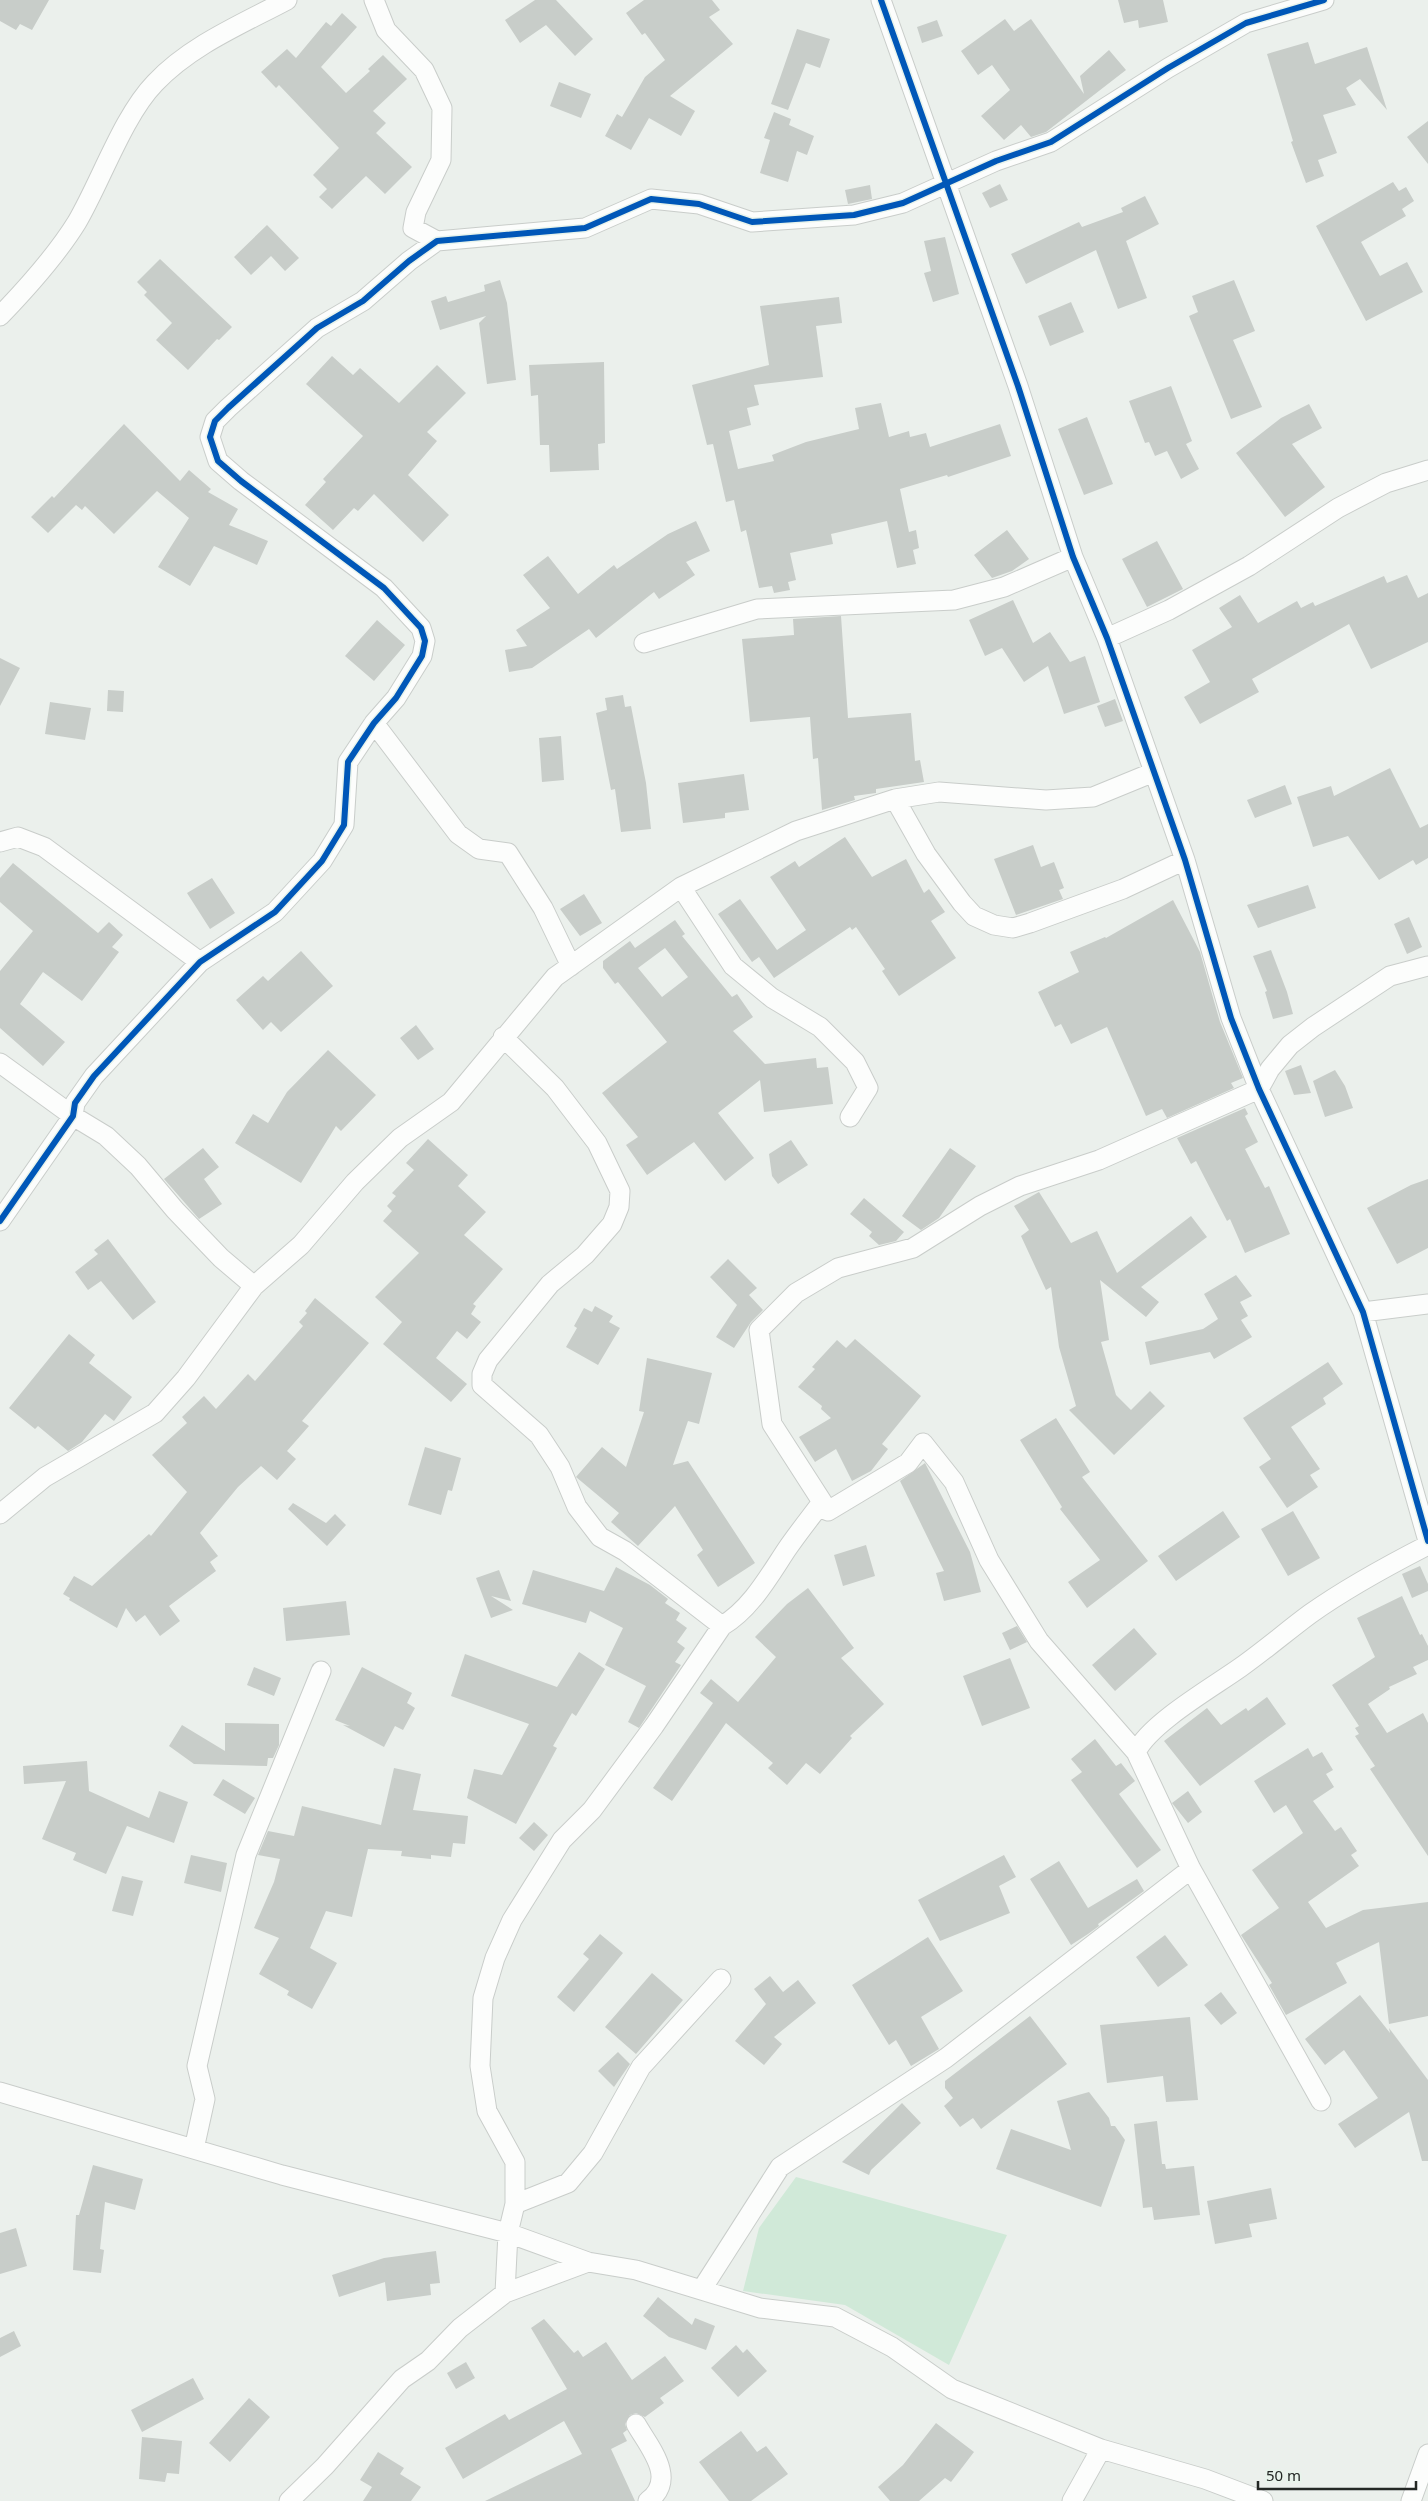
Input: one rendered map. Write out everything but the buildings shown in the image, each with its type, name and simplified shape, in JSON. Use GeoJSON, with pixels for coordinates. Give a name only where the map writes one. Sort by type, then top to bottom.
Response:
{"type":"FeatureCollection","features":[{"type":"Feature","properties":{"kind":"street"},"geometry":{"type":"LineString","coordinates":[[0,316],[28,287],[76,223],[133,114],[155,83],[202,44],[287,0]]}},
{"type":"Feature","properties":{"kind":"street"},"geometry":{"type":"LineString","coordinates":[[374,0],[386,30],[424,70],[442,108],[441,160],[416,212],[413,228],[437,241]]}},
{"type":"Feature","properties":{"kind":"street"},"geometry":{"type":"LineString","coordinates":[[881,0],[1018,386],[1073,557],[1107,638],[1185,860],[1231,1018],[1259,1089],[1363,1312],[1428,1541]]}},
{"type":"Feature","properties":{"kind":"street"},"geometry":{"type":"LineString","coordinates":[[0,1221],[73,1116],[75,1103],[94,1076],[200,962],[274,912],[322,861],[344,825],[348,762],[374,723],[396,698],[422,656],[425,641],[421,628],[384,588],[241,481],[218,461],[210,437],[215,422],[228,408],[317,328],[364,301],[409,261],[437,241],[585,228],[651,199],[700,204],[752,222],[854,215],[903,203],[947,182],[1051,142],[1168,68],[1246,23],[1324,0]]}},
{"type":"Feature","properties":{"kind":"street"},"geometry":{"type":"LineString","coordinates":[[1107,638],[1169,610],[1249,566],[1338,508],[1386,484],[1428,470]]}},
{"type":"Feature","properties":{"kind":"street"},"geometry":{"type":"LineString","coordinates":[[644,643],[757,609],[954,600],[1004,587],[1073,557]]}},
{"type":"Feature","properties":{"kind":"street"},"geometry":{"type":"LineString","coordinates":[[374,723],[458,834],[479,849],[508,853],[543,908],[571,966]]}},
{"type":"Feature","properties":{"kind":"street"},"geometry":{"type":"LineString","coordinates":[[0,1514],[44,1477],[155,1412],[186,1378],[254,1286],[301,1245],[355,1182],[400,1138],[451,1102],[503,1037],[555,977],[681,887],[796,831],[895,799],[938,792],[1046,800],[1093,797],[1154,772]]}},
{"type":"Feature","properties":{"kind":"street"},"geometry":{"type":"LineString","coordinates":[[895,799],[926,854],[962,903],[974,916],[994,925],[1013,928],[1030,923],[1123,889],[1185,860]]}},
{"type":"Feature","properties":{"kind":"street"},"geometry":{"type":"LineString","coordinates":[[0,842],[18,837],[44,847],[200,962]]}},
{"type":"Feature","properties":{"kind":"street"},"geometry":{"type":"LineString","coordinates":[[681,887],[733,966],[772,998],[820,1027],[855,1062],[868,1088],[850,1117]]}},
{"type":"Feature","properties":{"kind":"street"},"geometry":{"type":"LineString","coordinates":[[1321,2101],[1191,1869],[1136,1752],[1039,1641],[989,1560],[954,1482],[923,1443],[908,1463],[880,1478],[828,1511],[772,1424],[759,1330],[796,1293],[838,1268],[913,1248],[980,1206],[1020,1186],[1099,1160],[1259,1089],[1270,1068],[1290,1045],[1313,1027],[1390,976],[1428,966]]}},
{"type":"Feature","properties":{"kind":"street"},"geometry":{"type":"LineString","coordinates":[[503,1037],[556,1088],[597,1143],[620,1191],[619,1208],[612,1224],[585,1255],[550,1284],[488,1360],[482,1374],[482,1385],[540,1435],[560,1467],[578,1507],[600,1536],[625,1551],[722,1626]]}},
{"type":"Feature","properties":{"kind":"street"},"geometry":{"type":"LineString","coordinates":[[0,1063],[73,1116],[106,1136],[138,1166],[174,1210],[220,1258],[254,1286]]}},
{"type":"Feature","properties":{"kind":"street"},"geometry":{"type":"LineString","coordinates":[[1363,1312],[1428,1304]]}},
{"type":"Feature","properties":{"kind":"street"},"geometry":{"type":"LineString","coordinates":[[505,2293],[508,2233],[515,2204],[515,2162],[487,2111],[480,2066],[483,1998],[495,1958],[512,1920],[562,1840],[592,1810],[654,1726],[722,1626],[734,1619],[776,1568],[786,1550],[822,1502]]}},
{"type":"Feature","properties":{"kind":"street"},"geometry":{"type":"LineString","coordinates":[[1136,1752],[1141,1743],[1176,1712],[1272,1646],[1309,1615],[1360,1581],[1428,1545]]}},
{"type":"Feature","properties":{"kind":"street"},"geometry":{"type":"LineString","coordinates":[[194,2149],[205,2099],[197,2066],[246,1855],[321,1671]]}},
{"type":"Feature","properties":{"kind":"street"},"geometry":{"type":"LineString","coordinates":[[702,2289],[780,2167],[946,2058],[1191,1869]]}},
{"type":"Feature","properties":{"kind":"street"},"geometry":{"type":"LineString","coordinates":[[515,2204],[568,2182],[593,2153],[641,2067],[721,1979]]}},
{"type":"Feature","properties":{"kind":"street"},"geometry":{"type":"LineString","coordinates":[[0,2092],[291,2178],[508,2233],[588,2262],[636,2270],[760,2308],[835,2317],[892,2347],[952,2389],[1101,2449],[1205,2479],[1263,2501]]}},
{"type":"Feature","properties":{"kind":"street"},"geometry":{"type":"LineString","coordinates":[[289,2501],[325,2466],[402,2378],[428,2361],[460,2328],[505,2293],[588,2262]]}},
{"type":"Feature","properties":{"kind":"street"},"geometry":{"type":"LineString","coordinates":[[636,2424],[660,2465],[662,2480],[658,2494],[648,2501]]}},
{"type":"Feature","properties":{"kind":"street"},"geometry":{"type":"LineString","coordinates":[[1072,2501],[1101,2449]]}},
{"type":"Feature","properties":{"kind":"street"},"geometry":{"type":"LineString","coordinates":[[1412,2501],[1428,2454]]}},
{"type":"Feature","properties":{"kind":"green space"},"geometry":{"type":"Polygon","coordinates":[[[796,2177],[1007,2235],[949,2365],[845,2305],[743,2291],[759,2228],[796,2177]]]}},
{"type":"Feature","properties":{"kind":"cycle path"},"geometry":{"type":"LineString","coordinates":[[881,0],[1018,386],[1073,557],[1107,638],[1185,860],[1231,1018],[1259,1089],[1363,1312],[1428,1541]]}},
{"type":"Feature","properties":{"kind":"cycle path"},"geometry":{"type":"LineString","coordinates":[[0,1221],[73,1116],[75,1103],[94,1076],[200,962],[275,912],[322,861],[344,825],[348,762],[374,723],[396,698],[422,656],[425,641],[421,628],[384,588],[241,481],[218,461],[210,437],[215,421],[228,408],[317,328],[363,301],[409,261],[437,241],[585,228],[651,199],[699,204],[752,222],[854,215],[903,203],[996,161],[1051,142],[1168,68],[1246,23],[1324,0]]}}]}
